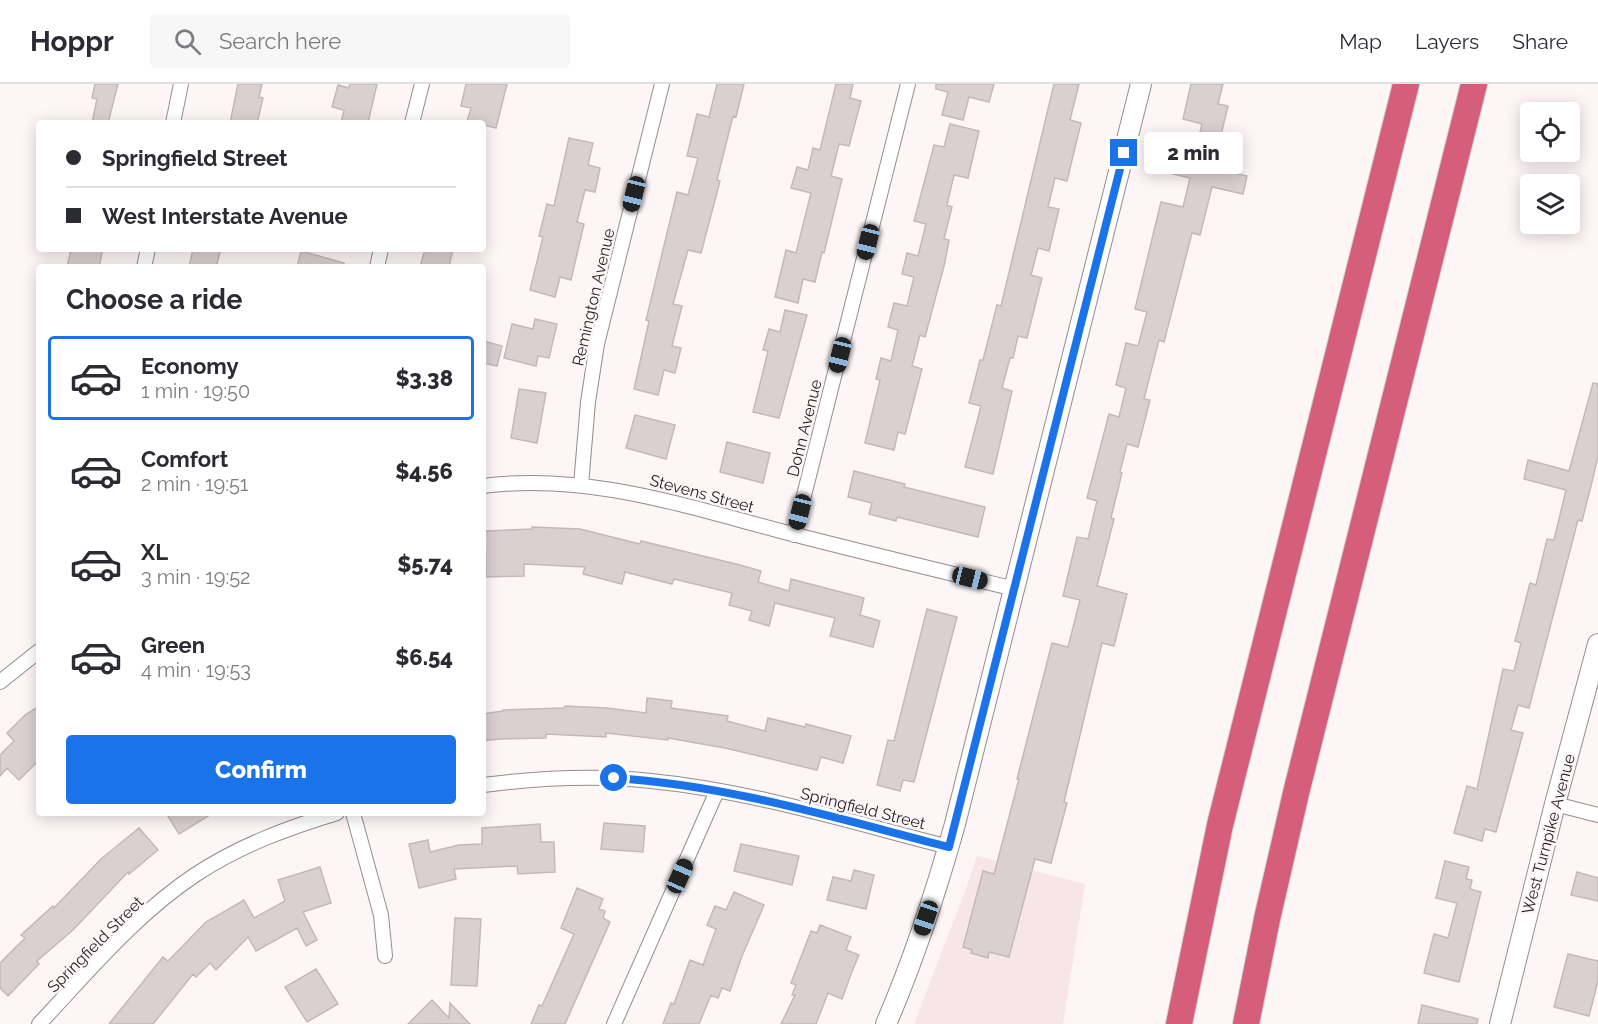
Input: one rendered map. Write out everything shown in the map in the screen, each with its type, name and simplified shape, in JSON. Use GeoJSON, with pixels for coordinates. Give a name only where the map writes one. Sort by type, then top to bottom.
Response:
{"type":"FeatureCollection","features":[{"type":"Feature","properties":{"kind":"highway"},"geometry":{"type":"LineString","coordinates":[[1179,1024],[1220,825],[1406,84]]}},
{"type":"Feature","properties":{"kind":"highway"},"geometry":{"type":"LineString","coordinates":[[1246,1024],[1293,803],[1474,84]]}},
{"type":"Feature","properties":{"kind":"street"},"geometry":{"type":"LineString","coordinates":[[174,120],[181,84]]}},
{"type":"Feature","properties":{"kind":"street"},"geometry":{"type":"LineString","coordinates":[[413,120],[422,84]]}},
{"type":"Feature","properties":{"kind":"street","name":"Remington Avenue"},"geometry":{"type":"LineString","coordinates":[[581,485],[588,402],[597,344],[662,84]]}},
{"type":"Feature","properties":{"kind":"street","name":"Dohn Avenue"},"geometry":{"type":"LineString","coordinates":[[794,535],[908,84]]}},
{"type":"Feature","properties":{"kind":"street"},"geometry":{"type":"LineString","coordinates":[[886,1024],[911,963],[949,847],[1141,84]]}},
{"type":"Feature","properties":{"kind":"street","name":"Stevens Street"},"geometry":{"type":"LineString","coordinates":[[486,486],[523,483],[581,485],[639,494],[1015,589]]}},
{"type":"Feature","properties":{"kind":"street","name":"West Turnpike Avenue"},"geometry":{"type":"LineString","coordinates":[[1500,1024],[1598,644]]}},
{"type":"Feature","properties":{"kind":"street"},"geometry":{"type":"LineString","coordinates":[[0,682],[36,653]]}},
{"type":"Feature","properties":{"kind":"street","name":"Springfield Street"},"geometry":{"type":"LineString","coordinates":[[486,785],[553,778],[650,780],[717,791],[949,847]]}},
{"type":"Feature","properties":{"kind":"street"},"geometry":{"type":"LineString","coordinates":[[614,1024],[717,791]]}},
{"type":"Feature","properties":{"kind":"street"},"geometry":{"type":"LineString","coordinates":[[1556,804],[1598,815]]}},
{"type":"Feature","properties":{"kind":"street","name":"Springfield Street"},"geometry":{"type":"LineString","coordinates":[[39,1024],[128,930],[194,876],[262,839],[328,816]]}},
{"type":"Feature","properties":{"kind":"street"},"geometry":{"type":"LineString","coordinates":[[354,816],[381,915],[385,956]]}},
{"type":"Feature","properties":{"kind":"shaded area"},"geometry":{"type":"Polygon","coordinates":[[[977,856],[1085,884],[1063,1024],[914,1024],[977,856]]]}},
{"type":"Feature","properties":{"kind":"building"},"geometry":{"type":"Polygon","coordinates":[[[95,84],[118,84],[109,120],[93,120],[97,99],[92,98],[95,84]]]}},
{"type":"Feature","properties":{"kind":"building"},"geometry":{"type":"Polygon","coordinates":[[[238,84],[262,84],[259,97],[263,98],[258,120],[231,120],[238,84]]]}},
{"type":"Feature","properties":{"kind":"building"},"geometry":{"type":"Polygon","coordinates":[[[350,84],[377,84],[369,120],[342,120],[344,110],[332,107],[338,85],[349,88],[350,84]]]}},
{"type":"Feature","properties":{"kind":"building"},"geometry":{"type":"Polygon","coordinates":[[[466,84],[507,84],[496,128],[486,126],[486,120],[467,120],[471,108],[461,106],[466,84]]]}},
{"type":"Feature","properties":{"kind":"building"},"geometry":{"type":"Polygon","coordinates":[[[717,84],[744,84],[736,117],[733,116],[717,180],[720,181],[701,253],[688,250],[673,304],[682,306],[672,346],[681,348],[675,373],[664,370],[658,395],[634,389],[649,321],[646,320],[677,192],[688,195],[698,158],[687,156],[697,114],[709,117],[717,84]]]}},
{"type":"Feature","properties":{"kind":"building"},"geometry":{"type":"Polygon","coordinates":[[[836,84],[853,84],[850,98],[861,101],[849,146],[839,144],[831,176],[842,179],[815,282],[803,279],[798,303],[775,297],[786,250],[796,253],[811,193],[791,188],[797,167],[808,170],[813,148],[820,150],[836,84]]]}},
{"type":"Feature","properties":{"kind":"building"},"geometry":{"type":"Polygon","coordinates":[[[936,84],[994,84],[989,102],[969,97],[963,120],[942,115],[948,92],[936,89],[936,84]]]}},
{"type":"Feature","properties":{"kind":"building"},"geometry":{"type":"Polygon","coordinates":[[[1054,84],[1079,84],[1070,120],[1081,123],[1067,181],[1055,178],[1048,207],[1059,209],[1049,251],[1038,248],[1031,275],[1042,278],[1027,338],[1018,336],[1002,388],[1012,391],[993,474],[965,467],[981,406],[969,403],[997,305],[1001,306],[1054,84]]]}},
{"type":"Feature","properties":{"kind":"building"},"geometry":{"type":"Polygon","coordinates":[[[1191,84],[1223,84],[1218,104],[1228,106],[1219,143],[1226,145],[1220,170],[1247,176],[1243,194],[1212,187],[1200,235],[1192,233],[1164,342],[1159,340],[1144,399],[1150,400],[1138,447],[1127,444],[1111,518],[1114,519],[1097,586],[1127,594],[1114,646],[1102,643],[1064,802],[1067,803],[1051,863],[1035,859],[1009,957],[989,952],[988,958],[971,953],[972,950],[963,947],[983,871],[994,874],[1052,643],[1068,647],[1080,600],[1063,596],[1077,537],[1088,539],[1097,501],[1087,498],[1109,414],[1119,417],[1126,388],[1116,385],[1126,343],[1138,346],[1147,312],[1135,309],[1161,202],[1183,207],[1190,178],[1169,173],[1174,153],[1194,158],[1202,124],[1183,119],[1191,84]]]}},
{"type":"Feature","properties":{"kind":"building"},"geometry":{"type":"Polygon","coordinates":[[[950,124],[979,131],[968,178],[954,175],[947,205],[952,207],[944,239],[949,240],[945,262],[925,337],[920,335],[912,366],[922,369],[905,434],[898,432],[894,450],[865,443],[880,380],[876,379],[881,358],[891,361],[898,330],[888,327],[894,303],[907,306],[914,277],[902,274],[907,253],[918,256],[926,224],[914,221],[934,145],[944,147],[950,124]]]}},
{"type":"Feature","properties":{"kind":"building"},"geometry":{"type":"Polygon","coordinates":[[[569,138],[593,143],[588,165],[600,168],[595,192],[585,190],[577,222],[584,224],[571,280],[560,277],[555,297],[530,290],[543,237],[539,236],[547,204],[554,206],[569,138]]]}},
{"type":"Feature","properties":{"kind":"building"},"geometry":{"type":"Polygon","coordinates":[[[70,252],[102,252],[100,264],[68,264],[70,252]]]}},
{"type":"Feature","properties":{"kind":"building"},"geometry":{"type":"Polygon","coordinates":[[[192,252],[220,252],[217,264],[190,264],[192,252]]]}},
{"type":"Feature","properties":{"kind":"building"},"geometry":{"type":"Polygon","coordinates":[[[301,252],[344,263],[344,264],[298,264],[301,252]]]}},
{"type":"Feature","properties":{"kind":"building"},"geometry":{"type":"Polygon","coordinates":[[[424,252],[452,252],[450,264],[421,264],[424,252]]]}},
{"type":"Feature","properties":{"kind":"building"},"geometry":{"type":"Polygon","coordinates":[[[785,310],[807,315],[779,418],[753,412],[768,351],[763,350],[769,329],[780,332],[785,310]]]}},
{"type":"Feature","properties":{"kind":"building"},"geometry":{"type":"Polygon","coordinates":[[[535,319],[557,324],[549,358],[538,356],[536,366],[504,358],[512,324],[533,329],[535,319]]]}},
{"type":"Feature","properties":{"kind":"building"},"geometry":{"type":"Polygon","coordinates":[[[486,342],[502,346],[497,366],[486,364],[486,342]]]}},
{"type":"Feature","properties":{"kind":"building"},"geometry":{"type":"Polygon","coordinates":[[[1593,383],[1598,384],[1598,456],[1592,482],[1582,521],[1578,520],[1529,708],[1518,705],[1511,730],[1523,733],[1496,832],[1485,829],[1482,841],[1454,833],[1467,786],[1477,789],[1503,669],[1514,671],[1521,643],[1515,641],[1530,583],[1536,585],[1547,539],[1554,540],[1566,490],[1524,479],[1528,460],[1569,471],[1593,383]]]}},
{"type":"Feature","properties":{"kind":"building"},"geometry":{"type":"Polygon","coordinates":[[[519,389],[546,393],[537,443],[511,438],[519,389]]]}},
{"type":"Feature","properties":{"kind":"building"},"geometry":{"type":"Polygon","coordinates":[[[635,415],[675,425],[666,459],[626,448],[635,415]]]}},
{"type":"Feature","properties":{"kind":"building"},"geometry":{"type":"Polygon","coordinates":[[[727,442],[770,453],[763,483],[720,472],[727,442]]]}},
{"type":"Feature","properties":{"kind":"building"},"geometry":{"type":"Polygon","coordinates":[[[854,471],[905,484],[904,487],[985,507],[978,537],[897,517],[896,521],[869,514],[872,503],[848,497],[854,471]]]}},
{"type":"Feature","properties":{"kind":"building"},"geometry":{"type":"Polygon","coordinates":[[[532,527],[580,529],[640,544],[641,541],[761,571],[758,582],[789,591],[791,579],[864,598],[860,615],[880,621],[873,647],[830,636],[835,618],[775,603],[769,626],[749,620],[752,611],[729,605],[732,593],[674,579],[672,584],[625,572],[622,584],[583,574],[585,567],[524,564],[524,576],[486,577],[486,531],[532,529],[532,527]]]}},
{"type":"Feature","properties":{"kind":"building"},"geometry":{"type":"Polygon","coordinates":[[[927,609],[957,617],[914,782],[903,780],[900,791],[877,785],[888,740],[894,741],[927,609]]]}},
{"type":"Feature","properties":{"kind":"building"},"geometry":{"type":"Polygon","coordinates":[[[647,698],[672,701],[671,708],[728,716],[727,721],[765,731],[768,718],[805,727],[806,724],[851,736],[843,763],[821,757],[817,770],[725,748],[668,738],[668,740],[606,733],[606,737],[546,734],[546,738],[486,741],[486,714],[503,710],[564,708],[565,706],[646,713],[647,698]]]}},
{"type":"Feature","properties":{"kind":"building"},"geometry":{"type":"Polygon","coordinates":[[[36,708],[36,763],[19,780],[7,768],[0,776],[0,755],[14,741],[7,733],[25,715],[36,708]]]}},
{"type":"Feature","properties":{"kind":"building"},"geometry":{"type":"Polygon","coordinates":[[[168,816],[208,816],[179,834],[168,816]]]}},
{"type":"Feature","properties":{"kind":"building"},"geometry":{"type":"Polygon","coordinates":[[[604,823],[645,826],[643,852],[601,849],[604,823]]]}},
{"type":"Feature","properties":{"kind":"building"},"geometry":{"type":"Polygon","coordinates":[[[540,824],[541,842],[554,842],[555,872],[518,874],[517,866],[454,869],[456,879],[419,888],[409,844],[428,840],[430,852],[459,845],[482,844],[482,828],[540,824]]]}},
{"type":"Feature","properties":{"kind":"building"},"geometry":{"type":"Polygon","coordinates":[[[139,828],[158,850],[129,874],[128,872],[73,930],[37,961],[39,964],[8,996],[0,988],[0,963],[25,938],[21,935],[53,906],[54,908],[101,859],[139,828]]]}},
{"type":"Feature","properties":{"kind":"building"},"geometry":{"type":"Polygon","coordinates":[[[741,844],[799,856],[792,885],[734,871],[741,844]]]}},
{"type":"Feature","properties":{"kind":"building"},"geometry":{"type":"Polygon","coordinates":[[[1445,861],[1469,867],[1466,879],[1472,880],[1470,889],[1481,892],[1459,982],[1424,973],[1434,934],[1448,938],[1457,903],[1436,898],[1445,861]]]}},
{"type":"Feature","properties":{"kind":"building"},"geometry":{"type":"Polygon","coordinates":[[[320,867],[331,903],[303,912],[317,940],[306,946],[297,928],[256,951],[248,937],[216,970],[210,963],[196,977],[193,974],[153,1024],[109,1024],[163,957],[168,961],[206,922],[244,900],[254,918],[285,901],[278,880],[320,867]]]}},
{"type":"Feature","properties":{"kind":"building"},"geometry":{"type":"Polygon","coordinates":[[[854,870],[874,875],[866,909],[827,900],[833,877],[851,881],[854,870]]]}},
{"type":"Feature","properties":{"kind":"building"},"geometry":{"type":"Polygon","coordinates":[[[1577,872],[1598,878],[1598,901],[1571,895],[1577,872]]]}},
{"type":"Feature","properties":{"kind":"building"},"geometry":{"type":"Polygon","coordinates":[[[577,888],[603,899],[599,909],[605,911],[603,918],[610,922],[565,1024],[531,1024],[539,1005],[542,1006],[574,934],[561,928],[577,888]]]}},
{"type":"Feature","properties":{"kind":"building"},"geometry":{"type":"Polygon","coordinates":[[[734,892],[764,905],[730,991],[722,988],[718,998],[711,995],[699,1024],[663,1024],[671,1003],[674,1004],[690,960],[703,965],[716,929],[707,925],[715,906],[726,910],[734,892]]]}},
{"type":"Feature","properties":{"kind":"building"},"geometry":{"type":"Polygon","coordinates":[[[455,918],[481,919],[477,986],[451,985],[455,918]]]}},
{"type":"Feature","properties":{"kind":"building"},"geometry":{"type":"Polygon","coordinates":[[[820,925],[851,937],[846,950],[859,955],[842,999],[828,993],[816,1024],[781,1024],[795,995],[792,995],[796,985],[791,983],[811,931],[817,933],[820,925]]]}},
{"type":"Feature","properties":{"kind":"building"},"geometry":{"type":"Polygon","coordinates":[[[1568,954],[1598,961],[1598,981],[1589,1016],[1554,1007],[1568,954]]]}},
{"type":"Feature","properties":{"kind":"building"},"geometry":{"type":"Polygon","coordinates":[[[316,969],[338,1004],[307,1022],[285,987],[316,969]]]}},
{"type":"Feature","properties":{"kind":"building"},"geometry":{"type":"Polygon","coordinates":[[[432,1000],[449,1018],[450,1003],[470,1024],[408,1024],[432,1000]]]}},
{"type":"Feature","properties":{"kind":"building"},"geometry":{"type":"Polygon","coordinates":[[[1422,1005],[1478,1019],[1477,1024],[1418,1024],[1422,1005]]]}},
{"type":"Feature","properties":{"kind":"route"},"geometry":{"type":"LineString","coordinates":[[614,778],[650,780],[717,791],[949,847],[1124,153]]}}]}
